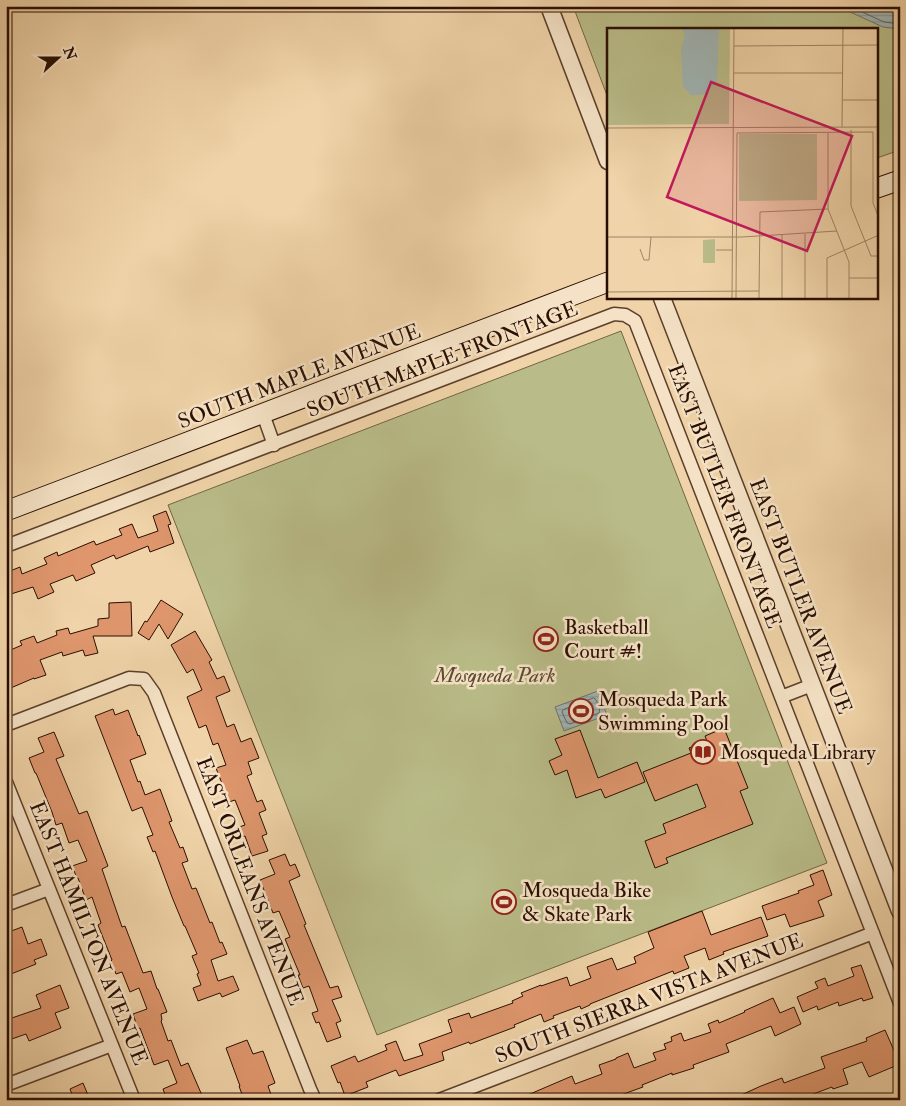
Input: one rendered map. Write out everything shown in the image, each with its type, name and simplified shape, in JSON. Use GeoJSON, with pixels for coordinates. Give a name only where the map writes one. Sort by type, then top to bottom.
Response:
{"type":"FeatureCollection","features":[{"type":"Feature","properties":{"kind":"main road"},"geometry":{"type":"LineString","coordinates":[[878,188],[900,180]]}},
{"type":"Feature","properties":{"kind":"main road","name":"SOUTH MAPLE AVENUE"},"geometry":{"type":"LineString","coordinates":[[6,511],[607,282]]}},
{"type":"Feature","properties":{"kind":"street"},"geometry":{"type":"LineString","coordinates":[[549,6],[607,158]]}},
{"type":"Feature","properties":{"kind":"street","name":"EAST BUTLER AVENUE"},"geometry":{"type":"LineString","coordinates":[[662,299],[900,911]]}},
{"type":"Feature","properties":{"kind":"street","name":"SOUTH MAPLE FRONTAGE"},"geometry":{"type":"LineString","coordinates":[[6,546],[614,314],[625,315]]}},
{"type":"Feature","properties":{"kind":"street","name":"EAST BUTLER FRONTAGE"},"geometry":{"type":"LineString","coordinates":[[625,315],[635,322],[900,1003]]}},
{"type":"Feature","properties":{"kind":"street"},"geometry":{"type":"LineString","coordinates":[[263,414],[274,445]]}},
{"type":"Feature","properties":{"kind":"street","name":"EAST ORLEANS AVENUE"},"geometry":{"type":"LineString","coordinates":[[6,725],[129,678],[144,679],[154,693],[310,1089],[316,1100]]}},
{"type":"Feature","properties":{"kind":"street"},"geometry":{"type":"LineString","coordinates":[[781,697],[812,685]]}},
{"type":"Feature","properties":{"kind":"street","name":"EAST HAMILTON AVENUE"},"geometry":{"type":"LineString","coordinates":[[6,782],[134,1100]]}},
{"type":"Feature","properties":{"kind":"street"},"geometry":{"type":"LineString","coordinates":[[6,905],[49,889]]}},
{"type":"Feature","properties":{"kind":"street","name":"SOUTH SIERRA VISTA AVENUE"},"geometry":{"type":"LineString","coordinates":[[439,1100],[873,933]]}},
{"type":"Feature","properties":{"kind":"street"},"geometry":{"type":"LineString","coordinates":[[6,1085],[112,1044]]}},
{"type":"Feature","properties":{"kind":"green space"},"geometry":{"type":"Polygon","coordinates":[[[573,6],[900,6],[900,150],[878,158],[878,28],[607,28],[607,95],[573,6]]]}},
{"type":"Feature","properties":{"kind":"green space","name":"Mosqueda Park"},"geometry":{"type":"Polygon","coordinates":[[[621,331],[827,863],[377,1035],[168,505],[621,331]]]}},
{"type":"Feature","properties":{"kind":"water"},"geometry":{"type":"Polygon","coordinates":[[[837,6],[900,6],[900,29],[883,27],[837,6]]]}},
{"type":"Feature","properties":{"kind":"water","name":"Mosqueda Park Swimming Pool"},"geometry":{"type":"Polygon","coordinates":[[[598,691],[607,715],[564,731],[555,707],[598,691]]]}},
{"type":"Feature","properties":{"kind":"building"},"geometry":{"type":"Polygon","coordinates":[[[166,511],[171,524],[168,525],[174,543],[150,552],[148,546],[116,559],[114,555],[91,565],[95,573],[76,581],[73,575],[50,584],[54,592],[38,599],[33,587],[11,594],[10,591],[6,592],[6,576],[11,574],[10,571],[20,567],[22,574],[47,564],[44,558],[57,552],[58,556],[94,541],[96,545],[122,535],[119,529],[132,524],[138,538],[158,531],[153,516],[166,511]]]}},
{"type":"Feature","properties":{"kind":"building"},"geometry":{"type":"Polygon","coordinates":[[[161,600],[183,614],[168,639],[159,624],[149,640],[138,633],[161,600]]]}},
{"type":"Feature","properties":{"kind":"building"},"geometry":{"type":"Polygon","coordinates":[[[131,602],[132,636],[93,636],[98,653],[85,656],[83,650],[63,656],[62,652],[40,660],[46,675],[6,690],[6,652],[22,645],[20,641],[34,636],[37,643],[57,635],[56,631],[68,628],[70,634],[98,626],[98,619],[109,618],[109,603],[131,602]]]}},
{"type":"Feature","properties":{"kind":"building"},"geometry":{"type":"Polygon","coordinates":[[[195,631],[212,660],[209,662],[217,679],[224,676],[230,691],[216,697],[227,727],[234,724],[241,742],[251,738],[259,758],[248,762],[252,774],[247,776],[257,802],[262,800],[266,810],[259,813],[267,834],[262,836],[268,851],[252,856],[245,836],[242,837],[239,827],[245,825],[235,800],[229,802],[216,768],[226,765],[218,743],[213,745],[206,725],[199,728],[187,697],[202,690],[193,669],[187,673],[171,645],[195,631]]]}},
{"type":"Feature","properties":{"kind":"building"},"geometry":{"type":"Polygon","coordinates":[[[113,709],[115,715],[128,710],[146,754],[130,760],[138,782],[140,781],[145,795],[160,789],[172,821],[169,822],[180,848],[183,847],[188,861],[182,863],[192,889],[196,888],[210,923],[212,922],[220,943],[222,942],[227,954],[211,960],[218,981],[233,976],[239,990],[222,997],[220,993],[198,1001],[193,988],[201,985],[197,974],[199,973],[192,956],[197,954],[172,897],[155,851],[153,852],[147,837],[153,835],[142,807],[132,811],[95,716],[113,709]]]}},
{"type":"Feature","properties":{"kind":"building"},"geometry":{"type":"Polygon","coordinates":[[[724,728],[748,788],[740,791],[753,824],[666,858],[668,863],[655,868],[645,841],[666,833],[663,824],[706,807],[697,784],[655,801],[643,772],[691,753],[689,748],[707,741],[705,736],[724,728]]]}},
{"type":"Feature","properties":{"kind":"building"},"geometry":{"type":"Polygon","coordinates":[[[580,730],[598,778],[637,762],[645,782],[605,798],[601,789],[576,798],[567,770],[555,775],[549,761],[562,755],[555,739],[580,730]]]}},
{"type":"Feature","properties":{"kind":"building"},"geometry":{"type":"Polygon","coordinates":[[[54,732],[64,756],[56,759],[79,814],[87,811],[108,866],[102,869],[122,927],[125,926],[143,973],[151,971],[167,1012],[161,1014],[161,1021],[168,1041],[171,1040],[181,1066],[188,1063],[204,1100],[167,1100],[163,1089],[177,1083],[168,1060],[154,1065],[140,1028],[138,1029],[133,1014],[147,1009],[139,988],[130,992],[122,972],[116,974],[98,925],[101,923],[92,897],[86,900],[72,866],[87,861],[78,840],[69,843],[62,823],[56,825],[29,758],[44,752],[38,738],[54,732]]]}},
{"type":"Feature","properties":{"kind":"building"},"geometry":{"type":"Polygon","coordinates":[[[285,854],[290,866],[295,864],[300,876],[289,881],[306,924],[304,925],[330,988],[338,986],[342,997],[332,1000],[341,1021],[336,1023],[341,1037],[327,1042],[319,1022],[316,1023],[312,1013],[318,1011],[309,986],[303,988],[298,975],[300,975],[285,939],[290,937],[279,911],[273,913],[260,880],[275,874],[269,860],[285,854]]]}},
{"type":"Feature","properties":{"kind":"building"},"geometry":{"type":"Polygon","coordinates":[[[823,870],[832,895],[818,901],[824,916],[790,927],[785,914],[767,920],[762,906],[799,893],[798,891],[814,885],[810,875],[823,870]]]}},
{"type":"Feature","properties":{"kind":"building"},"geometry":{"type":"Polygon","coordinates":[[[702,911],[711,935],[761,917],[768,936],[723,952],[724,954],[709,960],[705,948],[684,956],[689,968],[674,974],[673,971],[581,1009],[580,1006],[553,1016],[554,1018],[544,1022],[541,1014],[514,1025],[515,1027],[470,1044],[469,1042],[442,1052],[444,1060],[399,1076],[396,1070],[366,1082],[368,1087],[345,1096],[340,1082],[338,1083],[331,1066],[355,1056],[358,1062],[387,1050],[385,1045],[396,1041],[404,1061],[423,1055],[419,1044],[452,1032],[448,1020],[469,1013],[471,1018],[513,1003],[512,1001],[523,996],[521,993],[567,977],[570,986],[591,978],[587,967],[612,958],[617,970],[636,963],[634,957],[654,948],[648,932],[702,911]]]}},
{"type":"Feature","properties":{"kind":"building"},"geometry":{"type":"Polygon","coordinates":[[[22,927],[28,944],[41,939],[47,955],[34,960],[36,964],[6,976],[6,933],[22,927]]]}},
{"type":"Feature","properties":{"kind":"building"},"geometry":{"type":"Polygon","coordinates":[[[861,965],[873,998],[863,1001],[862,998],[839,1006],[838,1002],[818,1010],[817,1006],[803,1012],[797,997],[818,988],[815,982],[825,978],[828,986],[854,976],[851,968],[861,965]]]}},
{"type":"Feature","properties":{"kind":"building"},"geometry":{"type":"Polygon","coordinates":[[[60,985],[69,1008],[55,1013],[61,1028],[29,1041],[26,1034],[6,1041],[6,1020],[41,1008],[36,995],[60,985]]]}},
{"type":"Feature","properties":{"kind":"building"},"geometry":{"type":"Polygon","coordinates":[[[773,998],[780,1013],[794,1007],[801,1024],[775,1036],[771,1026],[726,1044],[729,1052],[693,1065],[694,1068],[672,1075],[672,1073],[642,1085],[643,1087],[607,1100],[587,1100],[586,1095],[575,1100],[516,1100],[572,1076],[575,1084],[602,1074],[599,1065],[628,1053],[634,1068],[656,1060],[653,1053],[666,1049],[664,1044],[672,1041],[671,1037],[681,1033],[684,1041],[711,1032],[708,1024],[718,1020],[719,1023],[773,998]]]}},
{"type":"Feature","properties":{"kind":"building"},"geometry":{"type":"Polygon","coordinates":[[[885,1030],[900,1064],[869,1077],[862,1062],[843,1069],[848,1084],[833,1089],[832,1087],[797,1100],[796,1096],[786,1100],[730,1100],[782,1078],[784,1083],[825,1068],[821,1057],[867,1041],[866,1038],[885,1030]]]}},
{"type":"Feature","properties":{"kind":"building"},"geometry":{"type":"Polygon","coordinates":[[[247,1040],[253,1054],[263,1051],[275,1083],[268,1086],[273,1100],[244,1100],[226,1048],[247,1040]]]}},
{"type":"Feature","properties":{"kind":"building"},"geometry":{"type":"Polygon","coordinates":[[[83,1083],[90,1100],[74,1100],[70,1089],[83,1083]]]}},
{"type":"Feature","properties":{"kind":"place","name":"Basketball Court #!"},"geometry":{"type":"Point","coordinates":[546,639]}},
{"type":"Feature","properties":{"kind":"place","name":"Mosqueda Park Swimming Pool"},"geometry":{"type":"Point","coordinates":[581,711]}},
{"type":"Feature","properties":{"kind":"place","name":"Mosqueda Library"},"geometry":{"type":"Point","coordinates":[703,752]}},
{"type":"Feature","properties":{"kind":"place","name":"Mosqueda Bike & Skate Park"},"geometry":{"type":"Point","coordinates":[504,902]}}]}
